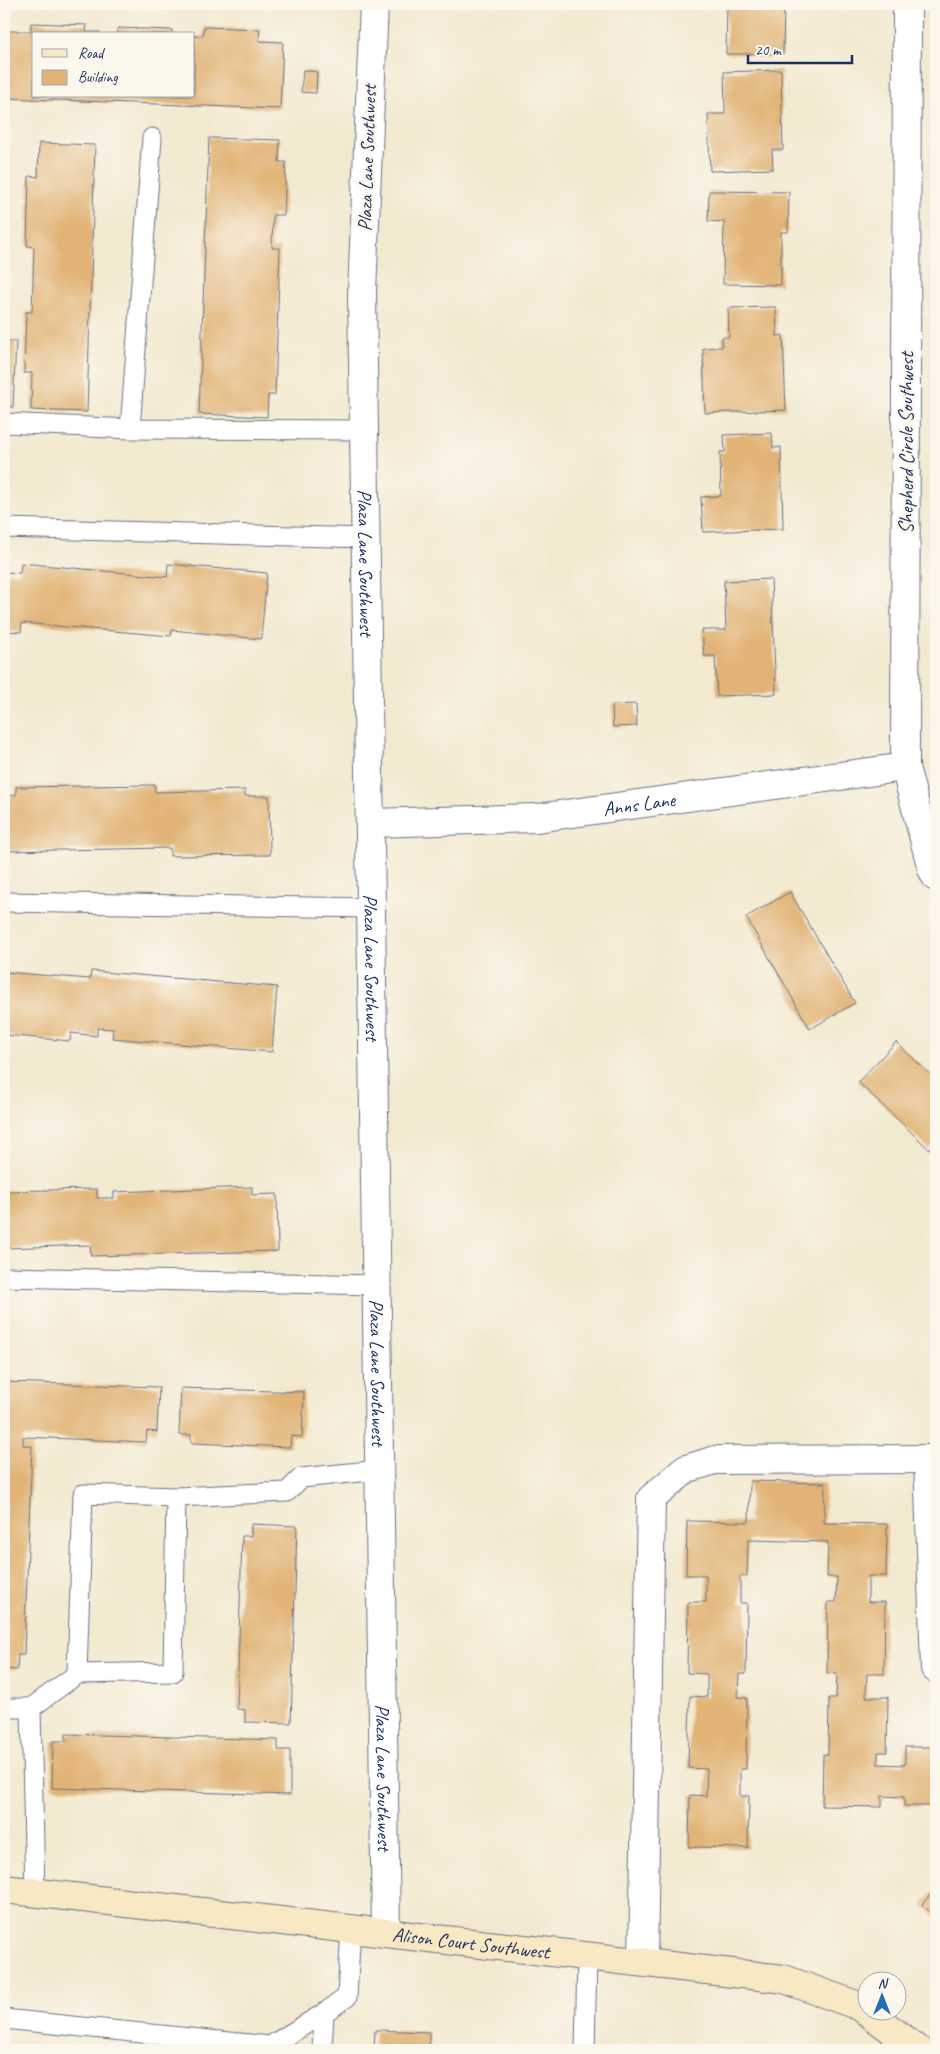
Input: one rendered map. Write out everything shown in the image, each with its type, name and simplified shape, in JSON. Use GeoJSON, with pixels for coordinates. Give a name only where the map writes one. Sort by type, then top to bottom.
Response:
{"type":"FeatureCollection","features":[{"type":"Feature","properties":{"kind":"street","name":"Plaza Lane Southwest"},"geometry":{"type":"LineString","coordinates":[[374,4],[362,293],[386,1932]]}},
{"type":"Feature","properties":{"kind":"street","name":"Shepherd Circle Southwest"},"geometry":{"type":"LineString","coordinates":[[907,4],[905,767],[936,877]]}},
{"type":"Feature","properties":{"kind":"street","name":"Anns Lane"},"geometry":{"type":"LineString","coordinates":[[371,823],[537,818],[905,767]]}},
{"type":"Feature","properties":{"kind":"street"},"geometry":{"type":"LineString","coordinates":[[643,1962],[651,1499],[686,1469],[715,1460],[932,1459],[935,1668]]}},
{"type":"Feature","properties":{"kind":"street","name":"Alison Court Southwest"},"geometry":{"type":"LineString","coordinates":[[4,1889],[784,1979],[859,2006],[919,2050]]}},
{"type":"Feature","properties":{"kind":"lane"},"geometry":{"type":"LineString","coordinates":[[130,429],[152,138]]}},
{"type":"Feature","properties":{"kind":"lane"},"geometry":{"type":"LineString","coordinates":[[4,424],[130,429],[364,430]]}},
{"type":"Feature","properties":{"kind":"lane"},"geometry":{"type":"LineString","coordinates":[[4,528],[366,538]]}},
{"type":"Feature","properties":{"kind":"lane"},"geometry":{"type":"LineString","coordinates":[[4,902],[372,908]]}},
{"type":"Feature","properties":{"kind":"lane"},"geometry":{"type":"LineString","coordinates":[[4,1277],[377,1285]]}},
{"type":"Feature","properties":{"kind":"lane"},"geometry":{"type":"LineString","coordinates":[[77,1674],[84,1494],[176,1496],[287,1492],[301,1478],[379,1470]]}},
{"type":"Feature","properties":{"kind":"lane"},"geometry":{"type":"LineString","coordinates":[[4,1708],[31,1708],[77,1674],[173,1672],[176,1496]]}},
{"type":"Feature","properties":{"kind":"lane"},"geometry":{"type":"LineString","coordinates":[[31,1708],[35,1893]]}},
{"type":"Feature","properties":{"kind":"lane"},"geometry":{"type":"LineString","coordinates":[[4,2019],[270,2048],[347,1996],[351,1928]]}},
{"type":"Feature","properties":{"kind":"lane"},"geometry":{"type":"LineString","coordinates":[[585,2050],[586,1956]]}},
{"type":"Feature","properties":{"kind":"lane"},"geometry":{"type":"LineString","coordinates":[[322,2050],[324,2013]]}},
{"type":"Feature","properties":{"kind":"building"},"geometry":{"type":"Polygon","coordinates":[[[727,4],[784,4],[783,54],[726,54],[727,4]]]}},
{"type":"Feature","properties":{"kind":"building"},"geometry":{"type":"Polygon","coordinates":[[[31,23],[87,25],[86,32],[32,32],[32,98],[195,98],[195,36],[203,36],[204,27],[260,29],[259,41],[283,42],[280,109],[7,98],[9,31],[31,31],[31,23]]]}},
{"type":"Feature","properties":{"kind":"building"},"geometry":{"type":"Polygon","coordinates":[[[118,28],[172,30],[172,32],[117,32],[118,28]]]}},
{"type":"Feature","properties":{"kind":"building"},"geometry":{"type":"Polygon","coordinates":[[[303,70],[317,72],[316,93],[301,92],[303,70]]]}},
{"type":"Feature","properties":{"kind":"building"},"geometry":{"type":"Polygon","coordinates":[[[781,70],[783,150],[772,150],[773,169],[710,171],[708,114],[725,114],[724,72],[781,70]]]}},
{"type":"Feature","properties":{"kind":"building"},"geometry":{"type":"Polygon","coordinates":[[[209,138],[280,140],[279,162],[286,162],[284,215],[273,215],[272,248],[280,248],[275,395],[268,395],[267,417],[199,414],[209,138]]]}},
{"type":"Feature","properties":{"kind":"building"},"geometry":{"type":"Polygon","coordinates":[[[39,143],[95,145],[87,412],[31,410],[32,373],[24,373],[26,312],[32,312],[34,247],[27,246],[29,176],[38,177],[39,143]]]}},
{"type":"Feature","properties":{"kind":"building"},"geometry":{"type":"Polygon","coordinates":[[[709,191],[789,192],[788,232],[781,232],[781,285],[723,284],[724,222],[708,221],[709,191]]]}},
{"type":"Feature","properties":{"kind":"building"},"geometry":{"type":"Polygon","coordinates":[[[776,307],[777,336],[783,335],[786,410],[705,413],[703,348],[722,347],[722,337],[729,337],[728,308],[776,307]]]}},
{"type":"Feature","properties":{"kind":"building"},"geometry":{"type":"Polygon","coordinates":[[[4,341],[16,341],[13,407],[4,407],[4,341]]]}},
{"type":"Feature","properties":{"kind":"building"},"geometry":{"type":"Polygon","coordinates":[[[772,433],[773,448],[781,447],[783,529],[703,532],[701,497],[721,496],[720,452],[725,452],[724,435],[772,433]]]}},
{"type":"Feature","properties":{"kind":"building"},"geometry":{"type":"Polygon","coordinates":[[[21,563],[167,577],[168,564],[267,573],[261,639],[172,630],[171,636],[22,623],[21,632],[4,631],[4,572],[20,573],[21,563]]]}},
{"type":"Feature","properties":{"kind":"building"},"geometry":{"type":"Polygon","coordinates":[[[771,579],[776,694],[717,696],[715,656],[704,656],[702,630],[726,630],[724,581],[771,579]]]}},
{"type":"Feature","properties":{"kind":"building"},"geometry":{"type":"Polygon","coordinates":[[[636,704],[637,726],[613,727],[612,705],[636,704]]]}},
{"type":"Feature","properties":{"kind":"building"},"geometry":{"type":"Polygon","coordinates":[[[155,785],[155,792],[245,790],[245,796],[269,796],[270,855],[170,856],[170,848],[4,851],[4,796],[16,795],[16,787],[155,785]]]}},
{"type":"Feature","properties":{"kind":"building"},"geometry":{"type":"Polygon","coordinates":[[[790,892],[855,1003],[810,1029],[746,917],[790,892]]]}},
{"type":"Feature","properties":{"kind":"building"},"geometry":{"type":"Polygon","coordinates":[[[91,971],[277,987],[272,1052],[112,1038],[113,1029],[97,1028],[97,1036],[71,1033],[70,1041],[4,1035],[4,972],[90,979],[91,971]]]}},
{"type":"Feature","properties":{"kind":"building"},"geometry":{"type":"Polygon","coordinates":[[[896,1042],[936,1080],[936,1141],[929,1149],[858,1082],[896,1042]]]}},
{"type":"Feature","properties":{"kind":"building"},"geometry":{"type":"Polygon","coordinates":[[[252,1187],[252,1195],[277,1194],[278,1251],[91,1256],[90,1245],[4,1248],[4,1191],[97,1189],[97,1198],[114,1198],[114,1192],[252,1187]]]}},
{"type":"Feature","properties":{"kind":"building"},"geometry":{"type":"Polygon","coordinates":[[[4,1382],[159,1387],[157,1432],[147,1431],[146,1442],[23,1437],[23,1445],[32,1446],[24,1655],[18,1655],[17,1670],[4,1669],[4,1382]]]}},
{"type":"Feature","properties":{"kind":"building"},"geometry":{"type":"Polygon","coordinates":[[[181,1388],[304,1392],[302,1437],[291,1436],[290,1447],[191,1443],[191,1435],[179,1435],[181,1388]]]}},
{"type":"Feature","properties":{"kind":"building"},"geometry":{"type":"Polygon","coordinates":[[[750,1481],[825,1483],[824,1523],[887,1524],[886,1576],[868,1576],[868,1602],[885,1602],[884,1674],[867,1674],[866,1697],[888,1697],[887,1752],[878,1752],[878,1764],[905,1765],[905,1747],[936,1747],[936,1806],[904,1806],[904,1797],[882,1796],[882,1807],[822,1806],[823,1754],[828,1755],[829,1698],[836,1698],[837,1674],[827,1673],[828,1602],[836,1602],[837,1577],[827,1577],[828,1542],[748,1540],[747,1576],[740,1576],[740,1603],[747,1603],[746,1674],[739,1674],[738,1697],[747,1698],[746,1769],[740,1769],[740,1796],[749,1796],[748,1848],[689,1847],[690,1795],[706,1796],[707,1769],[688,1768],[690,1696],[707,1697],[707,1674],[687,1673],[688,1602],[706,1602],[706,1575],[686,1575],[687,1521],[749,1522],[750,1481]]]}},
{"type":"Feature","properties":{"kind":"building"},"geometry":{"type":"Polygon","coordinates":[[[251,1524],[297,1526],[291,1723],[245,1722],[245,1710],[237,1709],[242,1536],[251,1536],[251,1524]]]}},
{"type":"Feature","properties":{"kind":"building"},"geometry":{"type":"Polygon","coordinates":[[[66,1734],[278,1740],[278,1750],[290,1750],[290,1795],[52,1788],[53,1741],[66,1741],[66,1734]]]}},
{"type":"Feature","properties":{"kind":"building"},"geometry":{"type":"Polygon","coordinates":[[[936,1889],[936,1918],[922,1904],[936,1889]]]}},
{"type":"Feature","properties":{"kind":"building"},"geometry":{"type":"Polygon","coordinates":[[[375,2030],[429,2032],[429,2050],[374,2050],[375,2030]]]}}]}
